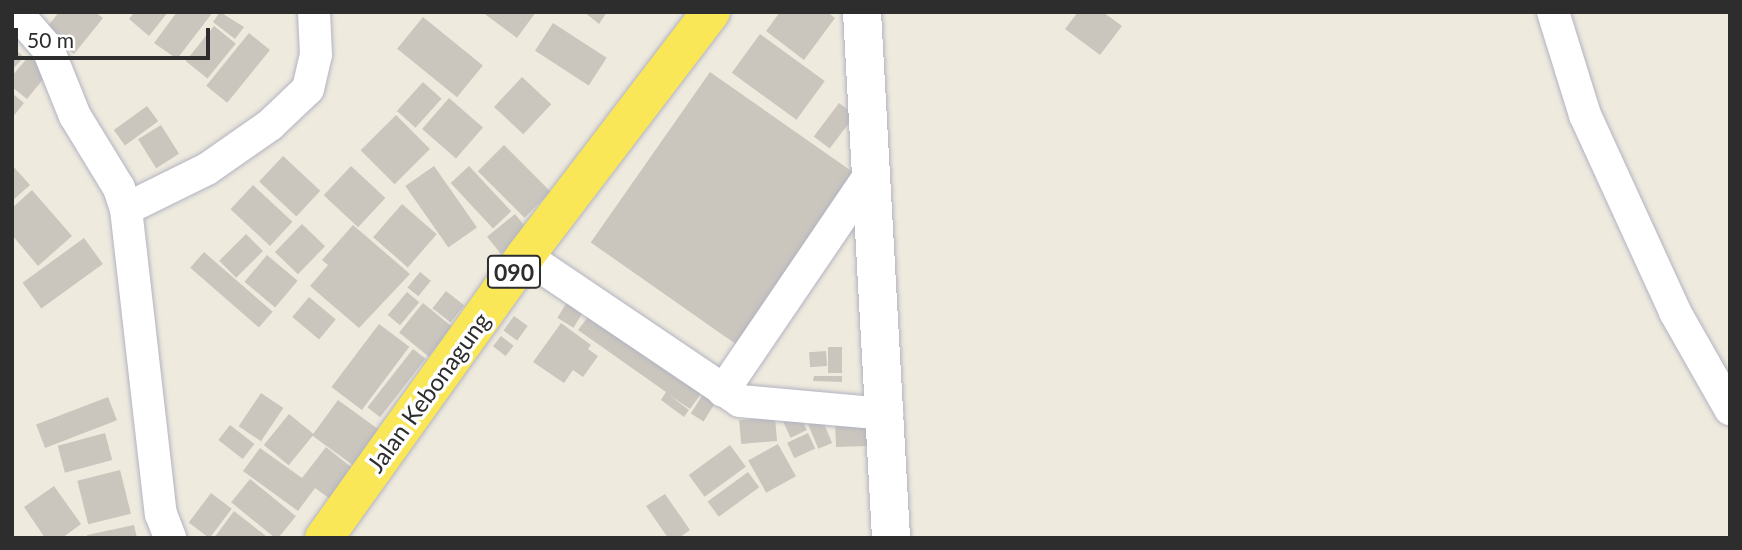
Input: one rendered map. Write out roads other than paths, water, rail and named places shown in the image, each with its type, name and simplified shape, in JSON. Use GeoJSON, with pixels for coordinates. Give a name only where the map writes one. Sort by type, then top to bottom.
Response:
{"type":"FeatureCollection","features":[{"type":"Feature","properties":{"kind":"main road","name":"Jalan Kebonagung"},"geometry":{"type":"LineString","coordinates":[[324,538],[525,256],[711,12]]}},
{"type":"Feature","properties":{"kind":"street"},"geometry":{"type":"LineString","coordinates":[[16,12],[48,49],[75,116],[119,188],[126,209],[161,514],[170,538]]}},
{"type":"Feature","properties":{"kind":"street"},"geometry":{"type":"LineString","coordinates":[[126,209],[207,169],[270,125],[307,89],[316,55],[314,12]]}},
{"type":"Feature","properties":{"kind":"street"},"geometry":{"type":"LineString","coordinates":[[862,12],[887,414],[891,538]]}},
{"type":"Feature","properties":{"kind":"street"},"geometry":{"type":"LineString","coordinates":[[1553,12],[1585,115],[1675,312],[1730,409]]}},
{"type":"Feature","properties":{"kind":"street"},"geometry":{"type":"LineString","coordinates":[[723,391],[872,172]]}},
{"type":"Feature","properties":{"kind":"street"},"geometry":{"type":"LineString","coordinates":[[525,256],[723,391],[762,404],[887,414]]}}]}
